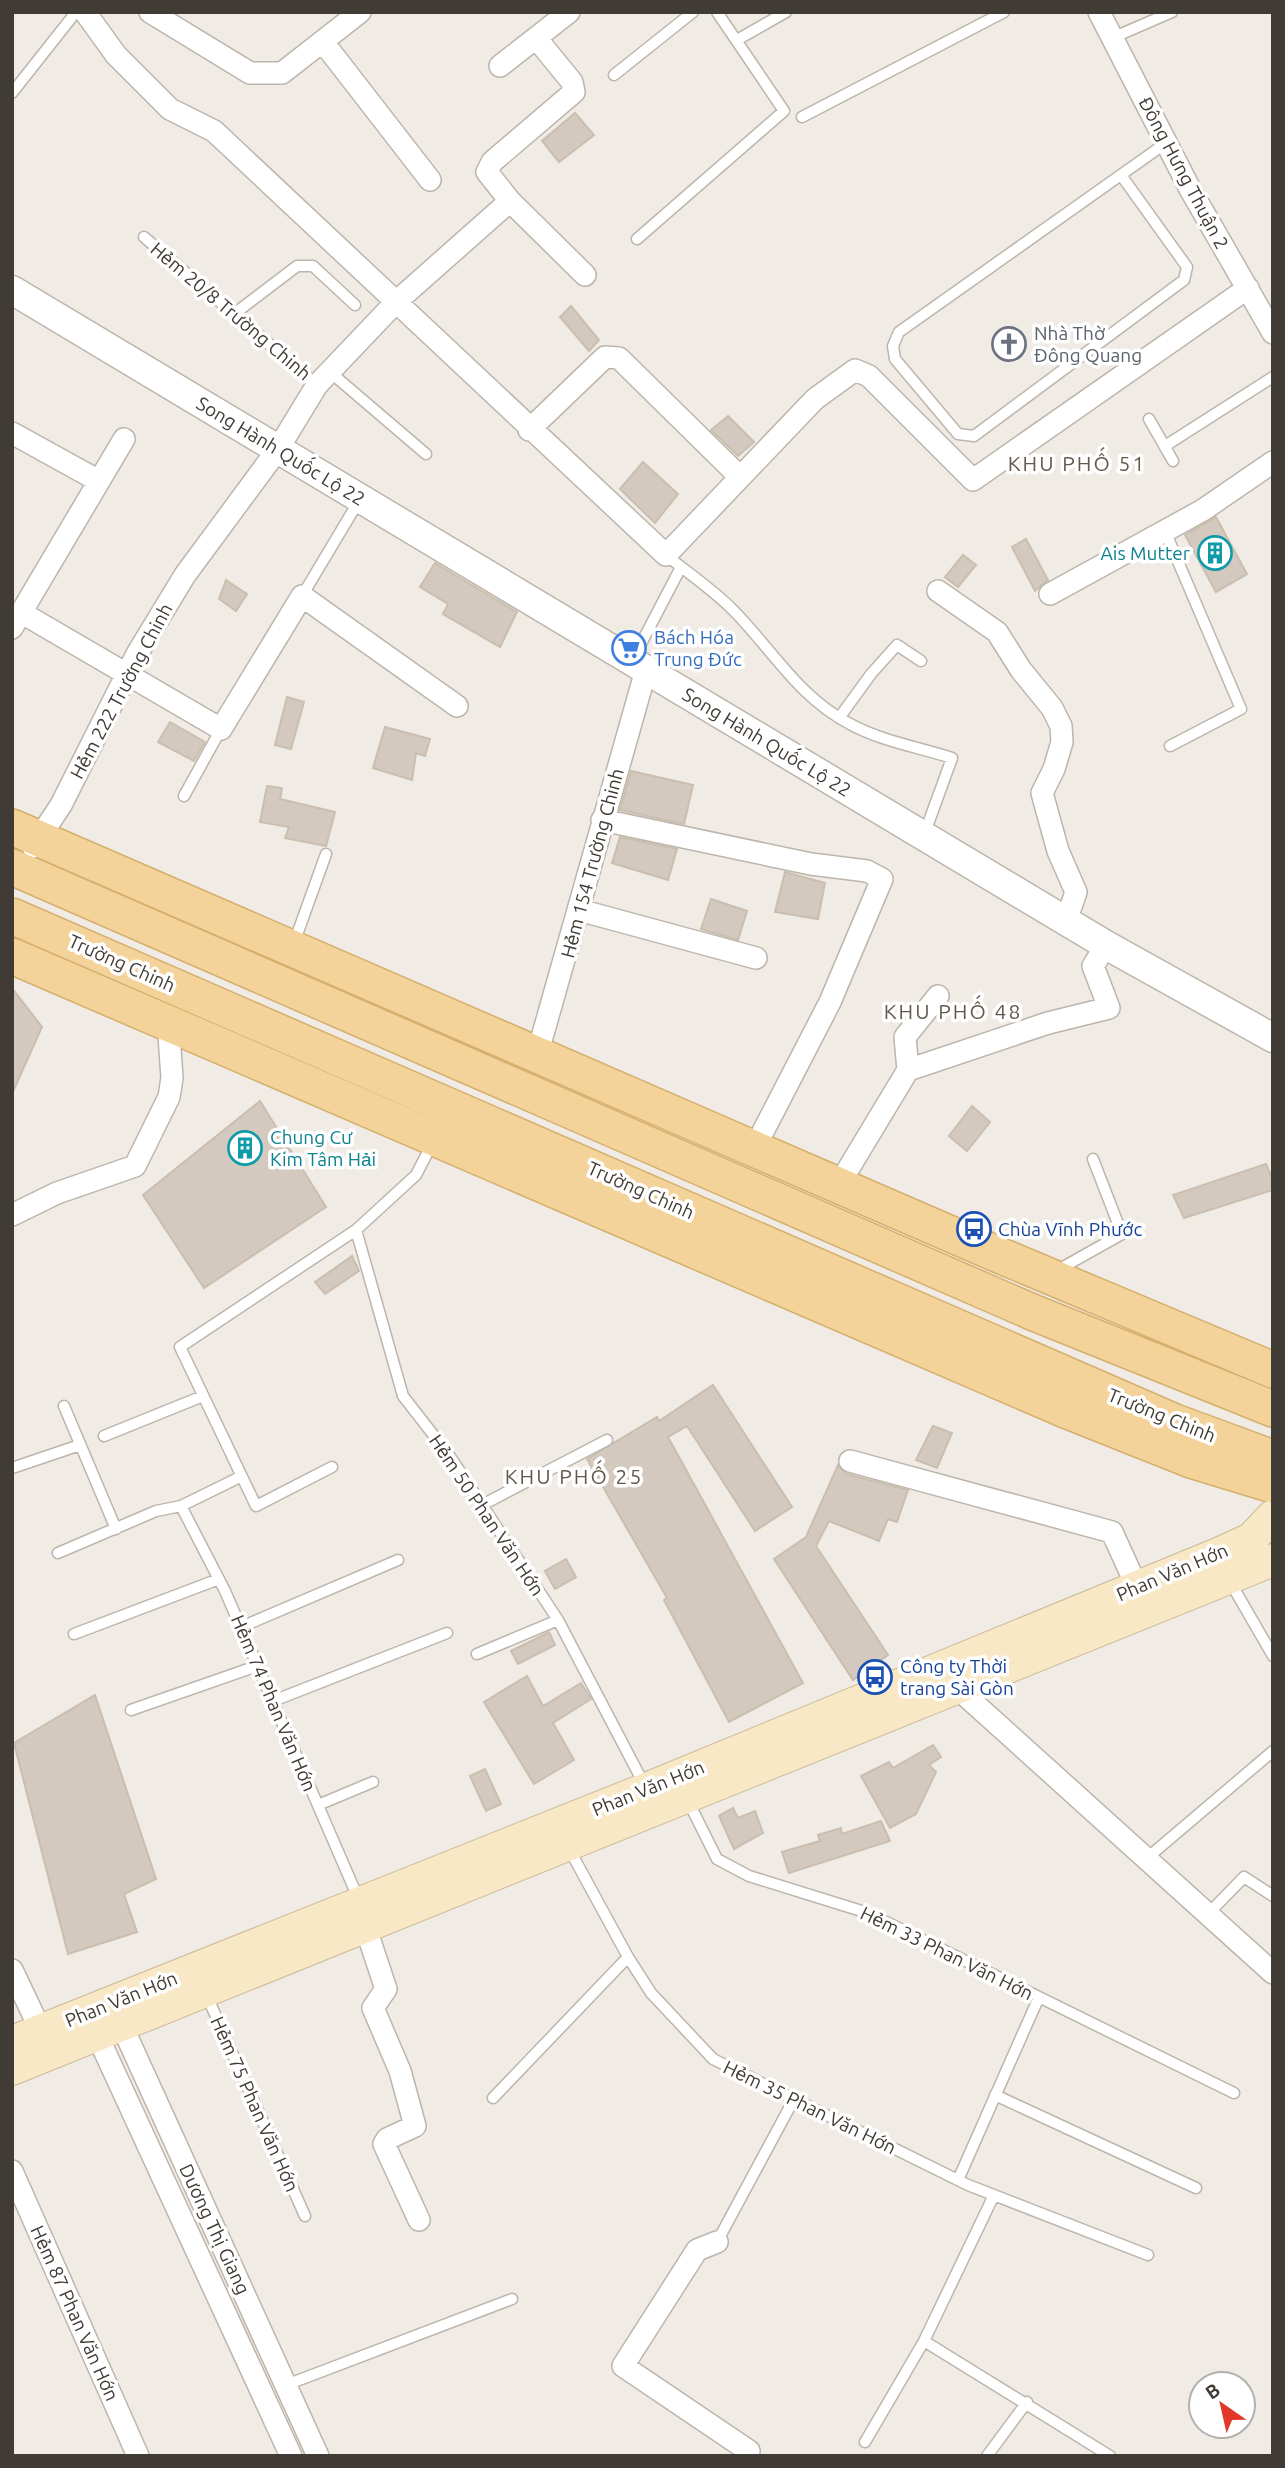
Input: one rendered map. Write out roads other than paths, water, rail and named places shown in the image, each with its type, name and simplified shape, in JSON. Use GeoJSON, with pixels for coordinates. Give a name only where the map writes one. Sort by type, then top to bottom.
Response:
{"type":"FeatureCollection","features":[{"type":"Feature","properties":{"kind":"main road"},"geometry":{"type":"LineString","coordinates":[[25,832],[838,1186],[1273,1370]]}},
{"type":"Feature","properties":{"kind":"main road"},"geometry":{"type":"LineString","coordinates":[[15,874],[1032,1312],[1273,1409]]}},
{"type":"Feature","properties":{"kind":"main road","name":"Trường Chinh"},"geometry":{"type":"LineString","coordinates":[[12,916],[1175,1422],[1273,1458]]}},
{"type":"Feature","properties":{"kind":"main road","name":"Trường Chinh"},"geometry":{"type":"LineString","coordinates":[[12,956],[1063,1409],[1191,1460],[1273,1485]]}},
{"type":"Feature","properties":{"kind":"main road","name":"Phan Văn Hớn"},"geometry":{"type":"LineString","coordinates":[[12,2042],[41,2031],[104,2019],[204,1991],[362,1914],[567,1845],[686,1797],[792,1741],[1251,1539],[1273,1516]]}},
{"type":"Feature","properties":{"kind":"main road","name":"Phan Văn Hớn"},"geometry":{"type":"LineString","coordinates":[[12,2069],[104,2019],[362,1914],[646,1789],[956,1687],[1273,1560]]}},
{"type":"Feature","properties":{"kind":"street"},"geometry":{"type":"LineString","coordinates":[[85,12],[116,55],[170,109],[214,131],[529,430],[673,561],[740,477],[815,399],[855,370],[869,376],[973,480],[1248,288]]}},
{"type":"Feature","properties":{"kind":"street"},"geometry":{"type":"LineString","coordinates":[[150,12],[250,72],[282,73],[360,12]]}},
{"type":"Feature","properties":{"kind":"street"},"geometry":{"type":"LineString","coordinates":[[500,66],[569,12]]}},
{"type":"Feature","properties":{"kind":"street","name":"Đông Hưng Thuận 2"},"geometry":{"type":"LineString","coordinates":[[1099,12],[1167,143],[1273,333]]}},
{"type":"Feature","properties":{"kind":"street"},"geometry":{"type":"LineString","coordinates":[[536,38],[575,87],[569,96],[488,167],[489,177],[585,275]]}},
{"type":"Feature","properties":{"kind":"street"},"geometry":{"type":"LineString","coordinates":[[323,42],[430,180]]}},
{"type":"Feature","properties":{"kind":"street","name":"Hẻm 222 Trường Chinh"},"geometry":{"type":"LineString","coordinates":[[25,832],[61,805],[126,676],[185,575],[278,449],[324,379],[396,302],[510,201]]}},
{"type":"Feature","properties":{"kind":"street","name":"Song Hành Quốc Lộ 22"},"geometry":{"type":"LineString","coordinates":[[12,290],[1106,945],[1273,1038]]}},
{"type":"Feature","properties":{"kind":"street"},"geometry":{"type":"LineString","coordinates":[[529,430],[606,357],[613,356],[619,358],[740,477]]}},
{"type":"Feature","properties":{"kind":"street"},"geometry":{"type":"LineString","coordinates":[[12,433],[99,481]]}},
{"type":"Feature","properties":{"kind":"street"},"geometry":{"type":"LineString","coordinates":[[124,439],[17,621],[126,676],[221,729],[302,596],[457,706]]}},
{"type":"Feature","properties":{"kind":"street"},"geometry":{"type":"LineString","coordinates":[[1051,594],[1203,510],[1273,461]]}},
{"type":"Feature","properties":{"kind":"street"},"geometry":{"type":"LineString","coordinates":[[938,591],[997,632],[1021,670],[1052,708],[1061,726],[1062,742],[1054,769],[1042,793],[1058,851],[1076,892],[1066,921]]}},
{"type":"Feature","properties":{"kind":"street","name":"Hẻm 154 Trường Chinh"},"geometry":{"type":"LineString","coordinates":[[537,1055],[579,910],[639,666]]}},
{"type":"Feature","properties":{"kind":"street"},"geometry":{"type":"LineString","coordinates":[[602,820],[811,864],[867,871],[882,879],[830,1002],[754,1149]]}},
{"type":"Feature","properties":{"kind":"street"},"geometry":{"type":"LineString","coordinates":[[15,874],[25,832]]}},
{"type":"Feature","properties":{"kind":"street"},"geometry":{"type":"LineString","coordinates":[[579,910],[756,958]]}},
{"type":"Feature","properties":{"kind":"street"},"geometry":{"type":"LineString","coordinates":[[908,1070],[1048,1023],[1109,1008],[1093,966],[1106,945]]}},
{"type":"Feature","properties":{"kind":"street"},"geometry":{"type":"LineString","coordinates":[[838,1186],[908,1070],[905,1037],[938,996]]}},
{"type":"Feature","properties":{"kind":"street"},"geometry":{"type":"LineString","coordinates":[[12,1216],[57,1193],[135,1166],[169,1097],[172,1078],[168,1021]]}},
{"type":"Feature","properties":{"kind":"street"},"geometry":{"type":"LineString","coordinates":[[850,1461],[1112,1532],[1138,1587]]}},
{"type":"Feature","properties":{"kind":"street"},"geometry":{"type":"LineString","coordinates":[[956,1687],[1273,1973]]}},
{"type":"Feature","properties":{"kind":"street"},"geometry":{"type":"LineString","coordinates":[[362,1914],[386,1989],[373,2008],[400,2071],[415,2126],[387,2139],[384,2144],[419,2220]]}},
{"type":"Feature","properties":{"kind":"street"},"geometry":{"type":"LineString","coordinates":[[12,1970],[41,2031]]}},
{"type":"Feature","properties":{"kind":"street","name":"Dương Thị Giang"},"geometry":{"type":"LineString","coordinates":[[104,2019],[286,2385],[318,2456]]}},
{"type":"Feature","properties":{"kind":"street","name":"Dương Thị Giang"},"geometry":{"type":"LineString","coordinates":[[104,2019],[291,2456]]}},
{"type":"Feature","properties":{"kind":"street","name":"Hẻm 87 Phan Văn Hớn"},"geometry":{"type":"LineString","coordinates":[[12,2171],[138,2456]]}},
{"type":"Feature","properties":{"kind":"street"},"geometry":{"type":"LineString","coordinates":[[717,2242],[697,2250],[623,2366],[749,2451]]}},
{"type":"Feature","properties":{"kind":"street"},"geometry":{"type":"LineString","coordinates":[[263,2393],[286,2385]]}},
{"type":"Feature","properties":{"kind":"lane"},"geometry":{"type":"LineString","coordinates":[[12,93],[76,12]]}},
{"type":"Feature","properties":{"kind":"lane"},"geometry":{"type":"LineString","coordinates":[[614,75],[693,12]]}},
{"type":"Feature","properties":{"kind":"lane"},"geometry":{"type":"LineString","coordinates":[[637,239],[783,111],[717,12]]}},
{"type":"Feature","properties":{"kind":"lane"},"geometry":{"type":"LineString","coordinates":[[737,40],[786,12]]}},
{"type":"Feature","properties":{"kind":"lane"},"geometry":{"type":"LineString","coordinates":[[802,117],[1004,12]]}},
{"type":"Feature","properties":{"kind":"lane"},"geometry":{"type":"LineString","coordinates":[[1112,38],[1172,12]]}},
{"type":"Feature","properties":{"kind":"lane"},"geometry":{"type":"LineString","coordinates":[[1121,175],[1187,267],[1184,280],[974,436],[958,434],[895,359],[893,346],[899,332],[1121,175],[1167,143]]}},
{"type":"Feature","properties":{"kind":"lane","name":"Hẻm 20/8 Trường Chinh"},"geometry":{"type":"LineString","coordinates":[[144,237],[234,314],[426,454]]}},
{"type":"Feature","properties":{"kind":"lane"},"geometry":{"type":"LineString","coordinates":[[234,314],[297,266],[305,265],[313,267],[355,305]]}},
{"type":"Feature","properties":{"kind":"lane"},"geometry":{"type":"LineString","coordinates":[[1165,446],[1273,377]]}},
{"type":"Feature","properties":{"kind":"lane"},"geometry":{"type":"LineString","coordinates":[[1149,418],[1173,461]]}},
{"type":"Feature","properties":{"kind":"lane"},"geometry":{"type":"LineString","coordinates":[[302,596],[360,498]]}},
{"type":"Feature","properties":{"kind":"lane"},"geometry":{"type":"LineString","coordinates":[[1165,531],[1241,709],[1170,746]]}},
{"type":"Feature","properties":{"kind":"lane"},"geometry":{"type":"LineString","coordinates":[[639,666],[673,561],[732,609],[796,684],[839,718],[886,739],[952,758],[923,836]]}},
{"type":"Feature","properties":{"kind":"lane"},"geometry":{"type":"LineString","coordinates":[[839,718],[871,674],[897,645],[920,661]]}},
{"type":"Feature","properties":{"kind":"lane"},"geometry":{"type":"LineString","coordinates":[[184,796],[221,729]]}},
{"type":"Feature","properties":{"kind":"lane"},"geometry":{"type":"LineString","coordinates":[[292,949],[326,854]]}},
{"type":"Feature","properties":{"kind":"lane"},"geometry":{"type":"LineString","coordinates":[[332,1467],[256,1506],[180,1347],[356,1230],[416,1175],[434,1140]]}},
{"type":"Feature","properties":{"kind":"lane"},"geometry":{"type":"LineString","coordinates":[[1047,1275],[1122,1234],[1093,1159]]}},
{"type":"Feature","properties":{"kind":"lane","name":"Hẻm 50 Phan Văn Hớn"},"geometry":{"type":"LineString","coordinates":[[356,1230],[403,1396],[449,1455],[558,1620],[646,1789]]}},
{"type":"Feature","properties":{"kind":"lane"},"geometry":{"type":"LineString","coordinates":[[104,1436],[204,1396]]}},
{"type":"Feature","properties":{"kind":"lane"},"geometry":{"type":"LineString","coordinates":[[64,1406],[116,1529]]}},
{"type":"Feature","properties":{"kind":"lane"},"geometry":{"type":"LineString","coordinates":[[482,1505],[607,1440]]}},
{"type":"Feature","properties":{"kind":"lane"},"geometry":{"type":"LineString","coordinates":[[12,1468],[80,1445]]}},
{"type":"Feature","properties":{"kind":"lane"},"geometry":{"type":"LineString","coordinates":[[58,1553],[156,1511],[181,1506],[240,1476]]}},
{"type":"Feature","properties":{"kind":"lane","name":"Hẻm 74 Phan Văn Hớn"},"geometry":{"type":"LineString","coordinates":[[181,1506],[241,1627],[362,1914]]}},
{"type":"Feature","properties":{"kind":"lane"},"geometry":{"type":"LineString","coordinates":[[241,1627],[398,1560]]}},
{"type":"Feature","properties":{"kind":"lane"},"geometry":{"type":"LineString","coordinates":[[1228,1577],[1273,1656]]}},
{"type":"Feature","properties":{"kind":"lane"},"geometry":{"type":"LineString","coordinates":[[74,1634],[219,1579]]}},
{"type":"Feature","properties":{"kind":"lane"},"geometry":{"type":"LineString","coordinates":[[477,1654],[558,1620]]}},
{"type":"Feature","properties":{"kind":"lane"},"geometry":{"type":"LineString","coordinates":[[273,1702],[447,1633]]}},
{"type":"Feature","properties":{"kind":"lane"},"geometry":{"type":"LineString","coordinates":[[131,1710],[257,1665]]}},
{"type":"Feature","properties":{"kind":"lane"},"geometry":{"type":"LineString","coordinates":[[1146,1858],[1273,1751]]}},
{"type":"Feature","properties":{"kind":"lane"},"geometry":{"type":"LineString","coordinates":[[318,1805],[373,1782]]}},
{"type":"Feature","properties":{"kind":"lane","name":"Hẻm 33 Phan Văn Hớn"},"geometry":{"type":"LineString","coordinates":[[686,1797],[717,1859],[749,1876],[868,1913],[1234,2093]]}},
{"type":"Feature","properties":{"kind":"lane","name":"Hẻm 35 Phan Văn Hớn"},"geometry":{"type":"LineString","coordinates":[[567,1845],[651,1993],[712,2059],[958,2180],[1148,2255]]}},
{"type":"Feature","properties":{"kind":"lane"},"geometry":{"type":"LineString","coordinates":[[1208,1914],[1244,1877],[1273,1896]]}},
{"type":"Feature","properties":{"kind":"lane"},"geometry":{"type":"LineString","coordinates":[[493,2098],[628,1956]]}},
{"type":"Feature","properties":{"kind":"lane","name":"Hẻm 75 Phan Văn Hớn"},"geometry":{"type":"LineString","coordinates":[[204,1991],[305,2216]]}},
{"type":"Feature","properties":{"kind":"lane"},"geometry":{"type":"LineString","coordinates":[[958,2180],[1040,1997]]}},
{"type":"Feature","properties":{"kind":"lane"},"geometry":{"type":"LineString","coordinates":[[995,2095],[1196,2188]]}},
{"type":"Feature","properties":{"kind":"lane"},"geometry":{"type":"LineString","coordinates":[[717,2242],[794,2099]]}},
{"type":"Feature","properties":{"kind":"lane"},"geometry":{"type":"LineString","coordinates":[[865,2442],[924,2341],[994,2195]]}},
{"type":"Feature","properties":{"kind":"lane"},"geometry":{"type":"LineString","coordinates":[[286,2385],[512,2299]]}},
{"type":"Feature","properties":{"kind":"lane"},"geometry":{"type":"LineString","coordinates":[[924,2341],[1027,2402],[1110,2456]]}},
{"type":"Feature","properties":{"kind":"lane"},"geometry":{"type":"LineString","coordinates":[[987,2456],[1027,2402]]}},
{"type":"Feature","properties":{"kind":"place","name":"Nhà Thờ Đông Quang"},"geometry":{"type":"Point","coordinates":[1009,344]}},
{"type":"Feature","properties":{"kind":"place","name":"Ais Mutter"},"geometry":{"type":"Point","coordinates":[1215,553]}},
{"type":"Feature","properties":{"kind":"place","name":"Bách Hóa Trung Đức"},"geometry":{"type":"Point","coordinates":[629,648]}},
{"type":"Feature","properties":{"kind":"place","name":"Chung Cư Kim Tâm Hải"},"geometry":{"type":"Point","coordinates":[245,1148]}},
{"type":"Feature","properties":{"kind":"place","name":"Chùa Vĩnh Phước"},"geometry":{"type":"Point","coordinates":[974,1229]}},
{"type":"Feature","properties":{"kind":"place","name":"Công ty Thời trang Sài Gòn"},"geometry":{"type":"Point","coordinates":[875,1677]}},
{"type":"Feature","properties":{"kind":"district","name":"KHU PHỐ 51"},"geometry":{"type":"Point","coordinates":[1077,464]}},
{"type":"Feature","properties":{"kind":"district","name":"KHU PHỐ 48"},"geometry":{"type":"Point","coordinates":[953,1012]}},
{"type":"Feature","properties":{"kind":"district","name":"KHU PHỐ 25"},"geometry":{"type":"Point","coordinates":[574,1477]}}]}
